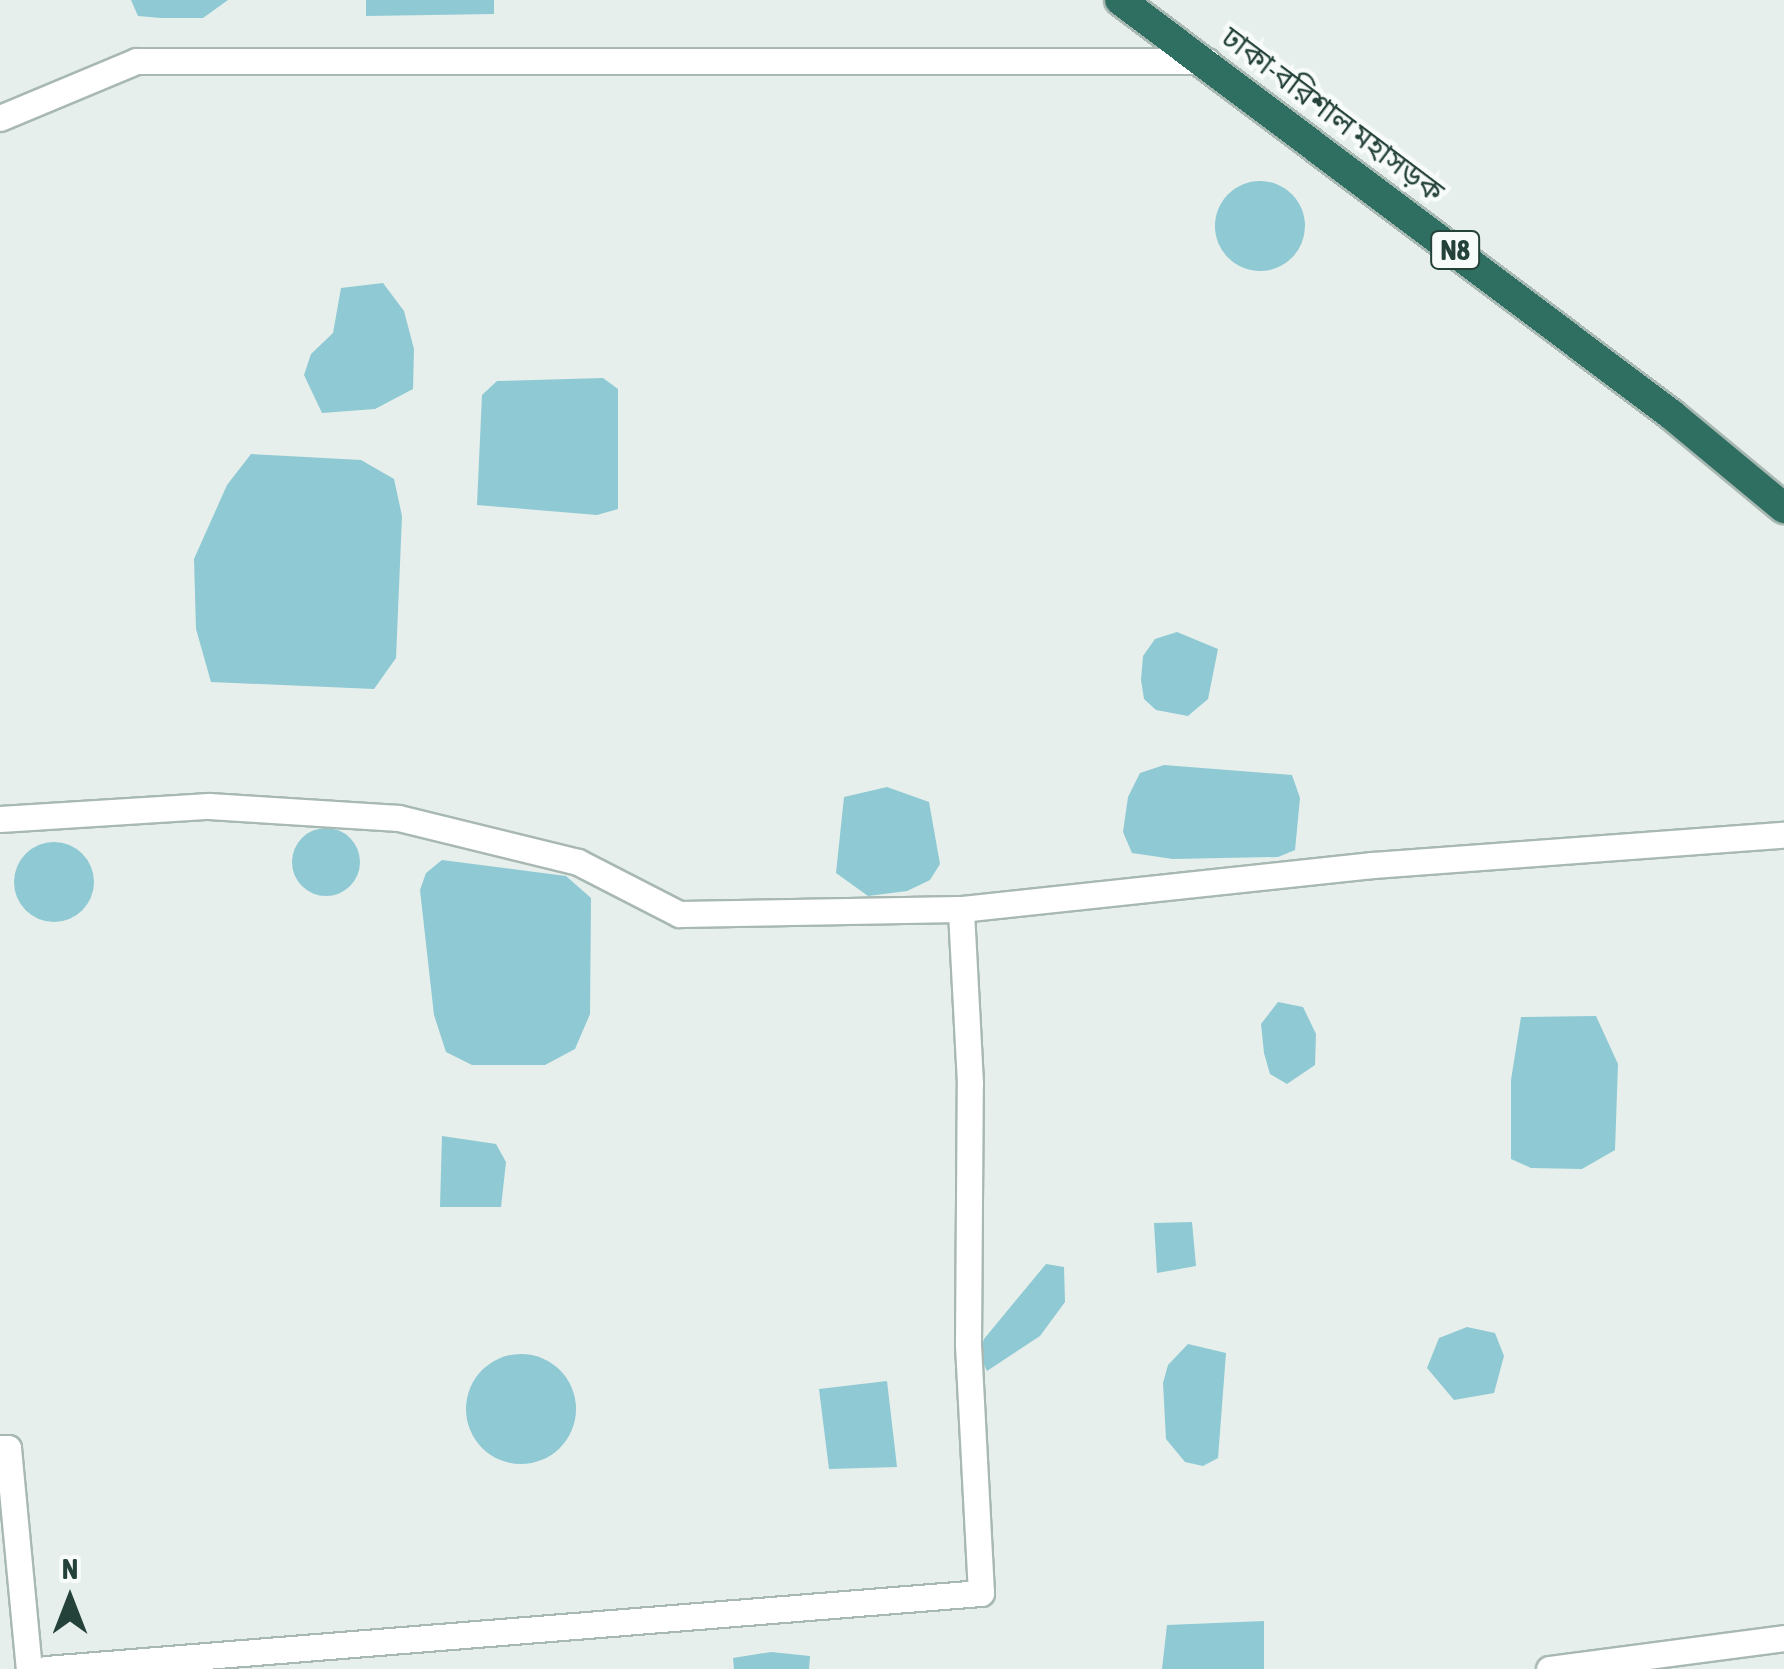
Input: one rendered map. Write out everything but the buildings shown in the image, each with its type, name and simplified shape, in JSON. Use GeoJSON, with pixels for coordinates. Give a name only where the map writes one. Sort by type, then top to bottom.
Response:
{"type":"FeatureCollection","features":[{"type":"Feature","properties":{"kind":"highway","name":"ঢাকা-বরিশাল মহাসড়ক"},"geometry":{"type":"LineString","coordinates":[[1120,0],[1672,414],[1784,508]]}},
{"type":"Feature","properties":{"kind":"street"},"geometry":{"type":"LineString","coordinates":[[0,118],[136,62],[1207,62]]}},
{"type":"Feature","properties":{"kind":"street"},"geometry":{"type":"LineString","coordinates":[[0,819],[209,806],[399,818],[578,862],[678,914],[961,909],[1372,865],[1784,835]]}},
{"type":"Feature","properties":{"kind":"street"},"geometry":{"type":"LineString","coordinates":[[46,1669],[982,1594],[968,1344],[970,1083],[961,909]]}},
{"type":"Feature","properties":{"kind":"street"},"geometry":{"type":"LineString","coordinates":[[0,1448],[8,1448],[29,1669]]}},
{"type":"Feature","properties":{"kind":"street"},"geometry":{"type":"LineString","coordinates":[[1549,1669],[1784,1638]]}},
{"type":"Feature","properties":{"kind":"water"},"geometry":{"type":"Polygon","coordinates":[[[131,0],[228,0],[203,18],[161,18],[138,16],[131,0]]]}},
{"type":"Feature","properties":{"kind":"water"},"geometry":{"type":"Polygon","coordinates":[[[366,0],[494,0],[494,14],[366,16],[366,0]]]}},
{"type":"Feature","properties":{"kind":"water"},"geometry":{"type":"Polygon","coordinates":[[[1260,181],[1277,184],[1292,194],[1302,209],[1302,243],[1292,258],[1277,268],[1260,271],[1243,268],[1228,258],[1218,243],[1215,226],[1218,209],[1228,194],[1243,184],[1260,181]]]}},
{"type":"Feature","properties":{"kind":"water"},"geometry":{"type":"Polygon","coordinates":[[[383,283],[404,311],[414,349],[413,389],[375,409],[322,413],[304,375],[311,354],[333,333],[341,288],[383,283]]]}},
{"type":"Feature","properties":{"kind":"water"},"geometry":{"type":"Polygon","coordinates":[[[603,378],[618,389],[618,509],[597,515],[477,505],[482,395],[497,381],[603,378]]]}},
{"type":"Feature","properties":{"kind":"water"},"geometry":{"type":"Polygon","coordinates":[[[251,454],[361,460],[394,479],[402,516],[396,658],[374,689],[211,682],[196,629],[194,559],[227,485],[251,454]]]}},
{"type":"Feature","properties":{"kind":"water"},"geometry":{"type":"Polygon","coordinates":[[[1177,632],[1218,649],[1208,699],[1188,716],[1156,710],[1144,699],[1141,680],[1143,656],[1155,639],[1177,632]]]}},
{"type":"Feature","properties":{"kind":"water"},"geometry":{"type":"Polygon","coordinates":[[[1164,765],[1292,775],[1300,798],[1295,850],[1278,857],[1173,859],[1132,853],[1123,832],[1128,797],[1140,773],[1164,765]]]}},
{"type":"Feature","properties":{"kind":"water"},"geometry":{"type":"Polygon","coordinates":[[[887,787],[929,802],[940,864],[930,880],[907,891],[868,896],[836,873],[844,797],[887,787]]]}},
{"type":"Feature","properties":{"kind":"water"},"geometry":{"type":"Polygon","coordinates":[[[326,828],[350,838],[360,862],[350,886],[326,896],[302,886],[292,862],[302,838],[326,828]]]}},
{"type":"Feature","properties":{"kind":"water"},"geometry":{"type":"Polygon","coordinates":[[[46,842],[62,842],[83,853],[94,882],[83,911],[62,922],[46,922],[32,916],[20,904],[14,890],[14,874],[20,860],[32,848],[46,842]]]}},
{"type":"Feature","properties":{"kind":"water"},"geometry":{"type":"Polygon","coordinates":[[[442,860],[566,876],[591,898],[590,1014],[575,1049],[545,1065],[472,1065],[446,1052],[434,1015],[420,890],[426,873],[442,860]]]}},
{"type":"Feature","properties":{"kind":"water"},"geometry":{"type":"Polygon","coordinates":[[[1278,1002],[1303,1007],[1316,1034],[1315,1065],[1287,1084],[1270,1074],[1264,1053],[1261,1024],[1278,1002]]]}},
{"type":"Feature","properties":{"kind":"water"},"geometry":{"type":"Polygon","coordinates":[[[1596,1016],[1618,1064],[1615,1150],[1582,1169],[1531,1168],[1511,1159],[1511,1080],[1521,1017],[1596,1016]]]}},
{"type":"Feature","properties":{"kind":"water"},"geometry":{"type":"Polygon","coordinates":[[[442,1136],[496,1144],[506,1162],[501,1207],[440,1207],[442,1136]]]}},
{"type":"Feature","properties":{"kind":"water"},"geometry":{"type":"Polygon","coordinates":[[[1192,1222],[1196,1266],[1157,1273],[1154,1223],[1192,1222]]]}},
{"type":"Feature","properties":{"kind":"water"},"geometry":{"type":"Polygon","coordinates":[[[1046,1264],[1064,1267],[1065,1302],[1040,1336],[987,1371],[979,1354],[984,1339],[1046,1264]]]}},
{"type":"Feature","properties":{"kind":"water"},"geometry":{"type":"Polygon","coordinates":[[[1467,1327],[1495,1333],[1504,1356],[1494,1393],[1454,1400],[1427,1368],[1439,1338],[1467,1327]]]}},
{"type":"Feature","properties":{"kind":"water"},"geometry":{"type":"Polygon","coordinates":[[[1188,1344],[1226,1353],[1218,1458],[1203,1466],[1185,1462],[1166,1439],[1163,1383],[1168,1365],[1188,1344]]]}},
{"type":"Feature","properties":{"kind":"water"},"geometry":{"type":"Polygon","coordinates":[[[521,1354],[542,1358],[560,1370],[572,1388],[576,1409],[572,1430],[560,1448],[542,1460],[521,1464],[500,1460],[482,1448],[470,1430],[466,1409],[470,1388],[482,1370],[500,1358],[521,1354]]]}},
{"type":"Feature","properties":{"kind":"water"},"geometry":{"type":"Polygon","coordinates":[[[887,1381],[897,1467],[829,1469],[819,1389],[887,1381]]]}},
{"type":"Feature","properties":{"kind":"water"},"geometry":{"type":"Polygon","coordinates":[[[1264,1621],[1264,1669],[1162,1669],[1167,1625],[1264,1621]]]}},
{"type":"Feature","properties":{"kind":"water"},"geometry":{"type":"Polygon","coordinates":[[[771,1652],[810,1656],[809,1669],[734,1669],[733,1658],[771,1652]]]}}]}
